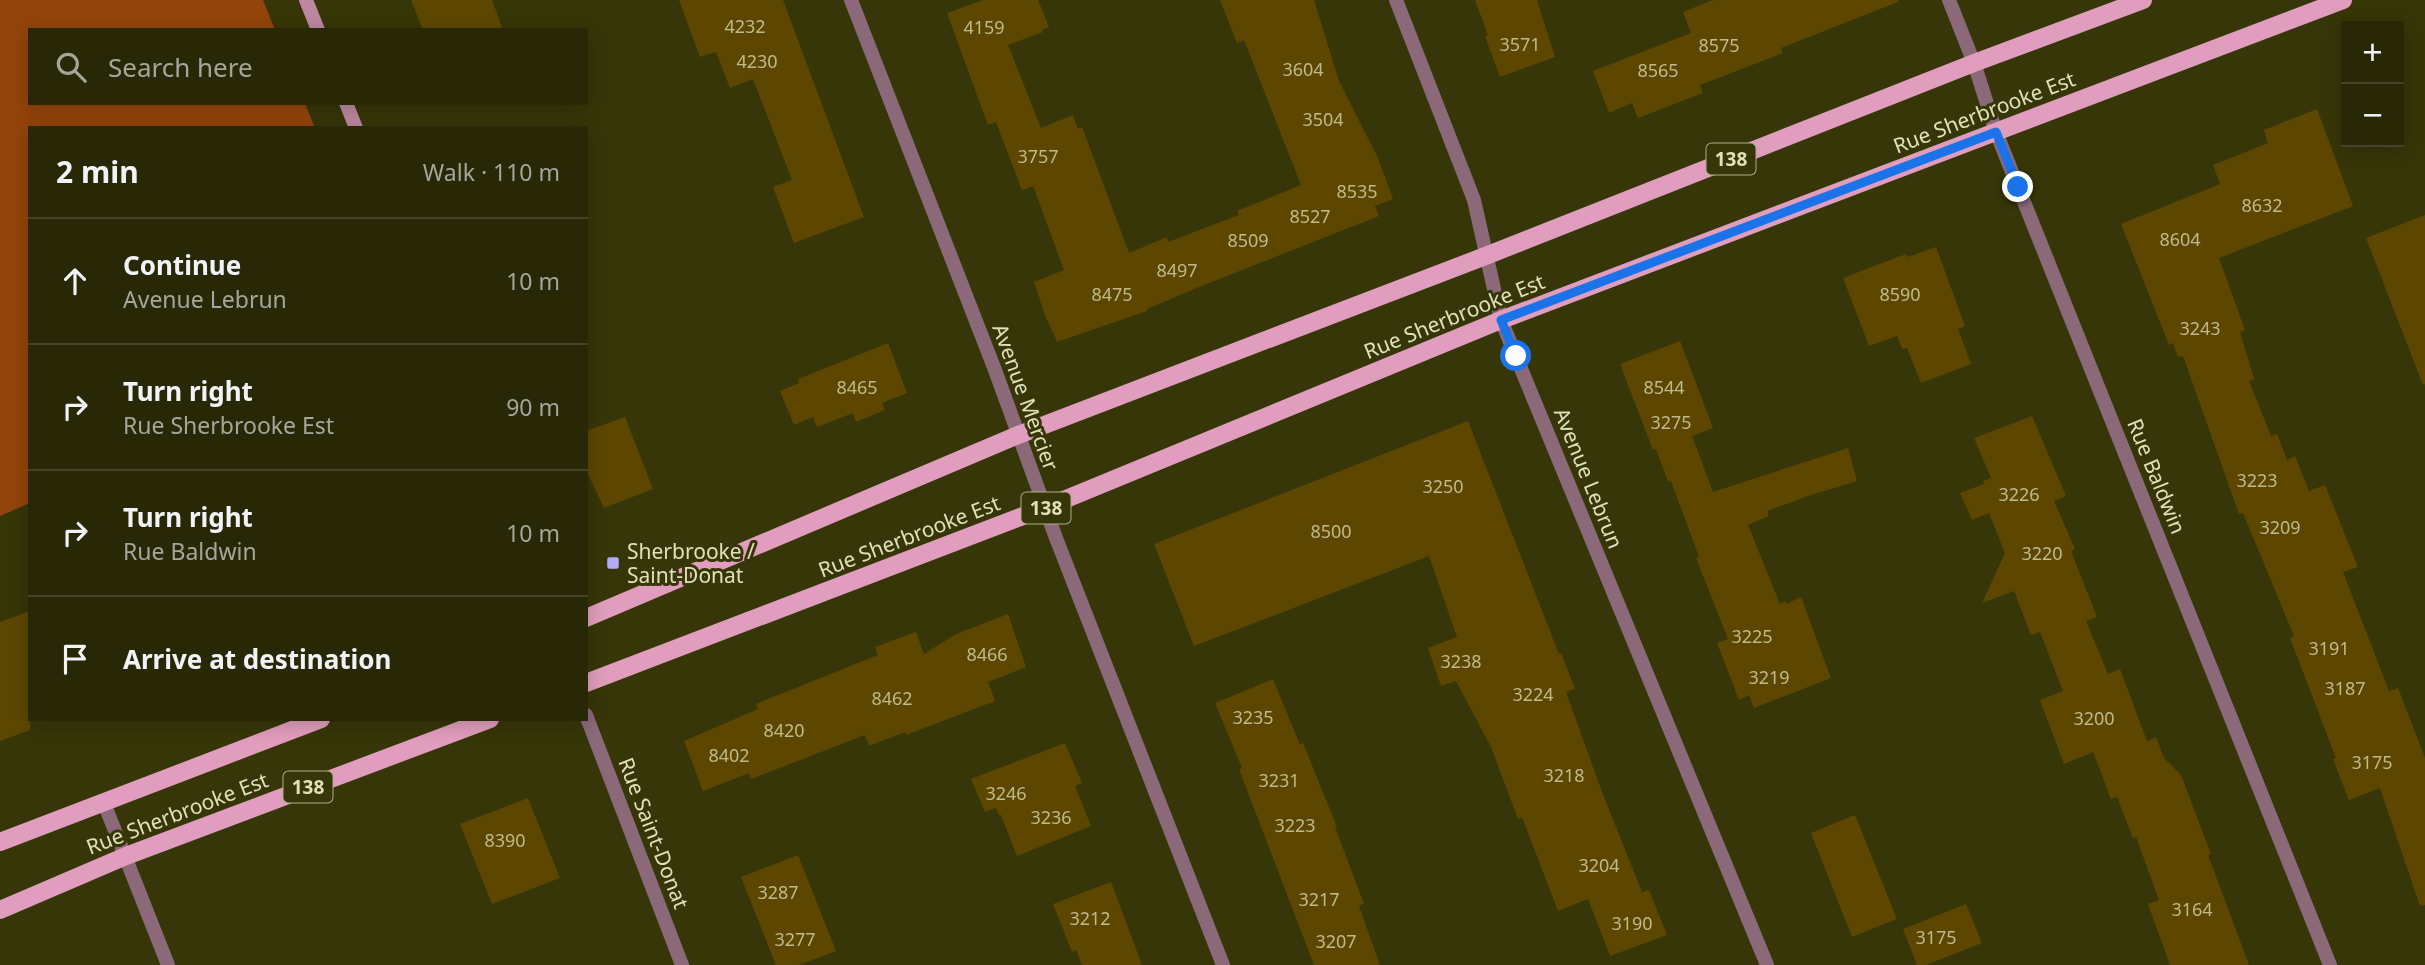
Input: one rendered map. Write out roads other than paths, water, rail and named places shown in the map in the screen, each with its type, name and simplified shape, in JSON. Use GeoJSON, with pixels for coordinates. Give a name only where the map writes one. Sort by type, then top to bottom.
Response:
{"type":"FeatureCollection","features":[{"type":"Feature","properties":{"kind":"main road","name":"Rue Sherbrooke Est"},"geometry":{"type":"LineString","coordinates":[[588,617],[1018,435],[1488,255],[1974,63],[2143,0]]}},
{"type":"Feature","properties":{"kind":"main road","name":"Rue Sherbrooke Est"},"geometry":{"type":"LineString","coordinates":[[588,682],[1044,508],[1501,320],[2343,0]]}},
{"type":"Feature","properties":{"kind":"main road","name":"Rue Sherbrooke Est"},"geometry":{"type":"LineString","coordinates":[[0,842],[316,721]]}},
{"type":"Feature","properties":{"kind":"main road","name":"Rue Sherbrooke Est"},"geometry":{"type":"LineString","coordinates":[[0,910],[126,856],[485,721]]}},
{"type":"Feature","properties":{"kind":"street"},"geometry":{"type":"LineString","coordinates":[[306,0],[317,28]]}},
{"type":"Feature","properties":{"kind":"street","name":"Avenue Mercier"},"geometry":{"type":"LineString","coordinates":[[850,0],[995,370],[1044,508],[1223,965]]}},
{"type":"Feature","properties":{"kind":"street","name":"Avenue Lebrun"},"geometry":{"type":"LineString","coordinates":[[1396,0],[1474,200],[1501,320],[1767,965]]}},
{"type":"Feature","properties":{"kind":"street","name":"Rue Baldwin"},"geometry":{"type":"LineString","coordinates":[[1949,0],[1974,63],[1996,132],[2330,965]]}},
{"type":"Feature","properties":{"kind":"street"},"geometry":{"type":"LineString","coordinates":[[347,105],[355,126]]}},
{"type":"Feature","properties":{"kind":"street","name":"Rue Saint-Donat"},"geometry":{"type":"LineString","coordinates":[[588,720],[682,965]]}},
{"type":"Feature","properties":{"kind":"street"},"geometry":{"type":"LineString","coordinates":[[104,803],[168,965]]}},
{"type":"Feature","properties":{"kind":"place","name":"Sherbrooke / Saint-Donat"},"geometry":{"type":"Point","coordinates":[613,563]}}]}
